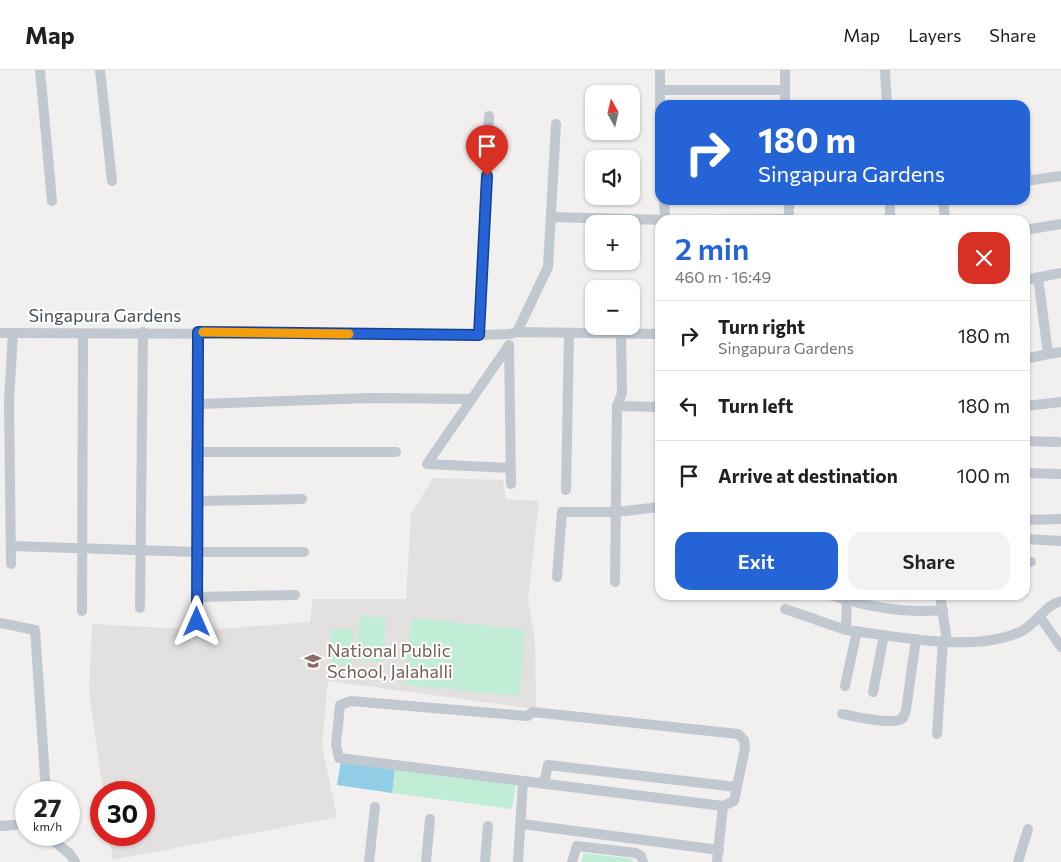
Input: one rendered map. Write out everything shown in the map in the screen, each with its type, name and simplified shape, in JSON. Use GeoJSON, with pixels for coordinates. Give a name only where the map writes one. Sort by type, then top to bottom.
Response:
{"type":"FeatureCollection","features":[{"type":"Feature","properties":{"kind":"street"},"geometry":{"type":"LineString","coordinates":[[40,70],[52,201]]}},
{"type":"Feature","properties":{"kind":"street"},"geometry":{"type":"LineString","coordinates":[[100,70],[112,181]]}},
{"type":"Feature","properties":{"kind":"street"},"geometry":{"type":"LineString","coordinates":[[660,70],[660,100]]}},
{"type":"Feature","properties":{"kind":"street"},"geometry":{"type":"LineString","coordinates":[[785,70],[785,100]]}},
{"type":"Feature","properties":{"kind":"street"},"geometry":{"type":"LineString","coordinates":[[886,70],[887,100]]}},
{"type":"Feature","properties":{"kind":"street"},"geometry":{"type":"LineString","coordinates":[[660,90],[785,90]]}},
{"type":"Feature","properties":{"kind":"street"},"geometry":{"type":"LineString","coordinates":[[479,335],[490,116]]}},
{"type":"Feature","properties":{"kind":"street"},"geometry":{"type":"LineString","coordinates":[[510,468],[426,464],[509,345],[513,333],[548,267],[556,124]]}},
{"type":"Feature","properties":{"kind":"street"},"geometry":{"type":"LineString","coordinates":[[1030,180],[1061,176]]}},
{"type":"Feature","properties":{"kind":"street"},"geometry":{"type":"LineString","coordinates":[[551,217],[655,220]]}},
{"type":"Feature","properties":{"kind":"street"},"geometry":{"type":"LineString","coordinates":[[1030,229],[1061,224]]}},
{"type":"Feature","properties":{"kind":"street"},"geometry":{"type":"LineString","coordinates":[[1030,279],[1061,273]]}},
{"type":"Feature","properties":{"kind":"street"},"geometry":{"type":"LineString","coordinates":[[1038,277],[1048,354]]}},
{"type":"Feature","properties":{"kind":"street"},"geometry":{"type":"LineString","coordinates":[[140,608],[143,332]]}},
{"type":"Feature","properties":{"kind":"street"},"geometry":{"type":"LineString","coordinates":[[197,622],[196,452],[199,404],[198,332]]}},
{"type":"Feature","properties":{"kind":"street","name":"Singapura Gardens"},"geometry":{"type":"LineString","coordinates":[[0,333],[198,332],[479,335],[585,333]]}},
{"type":"Feature","properties":{"kind":"street"},"geometry":{"type":"LineString","coordinates":[[11,564],[5,510],[4,399],[13,333]]}},
{"type":"Feature","properties":{"kind":"street"},"geometry":{"type":"LineString","coordinates":[[566,490],[568,333]]}},
{"type":"Feature","properties":{"kind":"street"},"geometry":{"type":"LineString","coordinates":[[82,611],[80,547],[83,334]]}},
{"type":"Feature","properties":{"kind":"street","name":"Singapura Gardens"},"geometry":{"type":"LineString","coordinates":[[640,334],[655,334]]}},
{"type":"Feature","properties":{"kind":"street"},"geometry":{"type":"LineString","coordinates":[[615,582],[617,406],[622,393],[621,335]]}},
{"type":"Feature","properties":{"kind":"street"},"geometry":{"type":"LineString","coordinates":[[509,345],[511,484]]}},
{"type":"Feature","properties":{"kind":"street"},"geometry":{"type":"LineString","coordinates":[[1030,358],[1061,352]]}},
{"type":"Feature","properties":{"kind":"street"},"geometry":{"type":"LineString","coordinates":[[199,404],[371,398],[472,399]]}},
{"type":"Feature","properties":{"kind":"street"},"geometry":{"type":"LineString","coordinates":[[1030,405],[1061,402]]}},
{"type":"Feature","properties":{"kind":"street"},"geometry":{"type":"LineString","coordinates":[[617,406],[655,407]]}},
{"type":"Feature","properties":{"kind":"street"},"geometry":{"type":"LineString","coordinates":[[1030,441],[1058,442]]}},
{"type":"Feature","properties":{"kind":"street"},"geometry":{"type":"LineString","coordinates":[[196,452],[396,452]]}},
{"type":"Feature","properties":{"kind":"street"},"geometry":{"type":"LineString","coordinates":[[1030,473],[1061,474]]}},
{"type":"Feature","properties":{"kind":"street"},"geometry":{"type":"LineString","coordinates":[[197,501],[302,499]]}},
{"type":"Feature","properties":{"kind":"street"},"geometry":{"type":"LineString","coordinates":[[557,578],[562,512],[616,512],[655,508]]}},
{"type":"Feature","properties":{"kind":"street"},"geometry":{"type":"LineString","coordinates":[[1030,520],[1061,519]]}},
{"type":"Feature","properties":{"kind":"street"},"geometry":{"type":"LineString","coordinates":[[1030,539],[1061,541]]}},
{"type":"Feature","properties":{"kind":"street"},"geometry":{"type":"LineString","coordinates":[[10,546],[197,552],[304,552]]}},
{"type":"Feature","properties":{"kind":"street"},"geometry":{"type":"LineString","coordinates":[[197,597],[295,595]]}},
{"type":"Feature","properties":{"kind":"street"},"geometry":{"type":"LineString","coordinates":[[845,686],[851,630],[847,600]]}},
{"type":"Feature","properties":{"kind":"street"},"geometry":{"type":"LineString","coordinates":[[857,600],[908,610],[943,610]]}},
{"type":"Feature","properties":{"kind":"street"},"geometry":{"type":"LineString","coordinates":[[938,734],[945,640],[941,600]]}},
{"type":"Feature","properties":{"kind":"street"},"geometry":{"type":"LineString","coordinates":[[785,609],[851,630],[916,639],[959,642],[994,640],[1023,630],[1040,617],[1053,603],[1061,601]]}},
{"type":"Feature","properties":{"kind":"street"},"geometry":{"type":"LineString","coordinates":[[1040,617],[1061,647]]}},
{"type":"Feature","properties":{"kind":"street"},"geometry":{"type":"LineString","coordinates":[[0,623],[34,630],[45,781]]}},
{"type":"Feature","properties":{"kind":"street"},"geometry":{"type":"LineString","coordinates":[[873,692],[884,635]]}},
{"type":"Feature","properties":{"kind":"street"},"geometry":{"type":"LineString","coordinates":[[842,714],[871,720],[897,721],[903,718],[916,639]]}},
{"type":"Feature","properties":{"kind":"street"},"geometry":{"type":"LineString","coordinates":[[351,701],[527,716],[533,712],[738,734],[744,740],[746,748],[734,801],[723,806],[544,784],[339,758],[336,745],[340,705],[351,701]]}},
{"type":"Feature","properties":{"kind":"street"},"geometry":{"type":"LineString","coordinates":[[544,784],[548,765],[737,787]]}},
{"type":"Feature","properties":{"kind":"street"},"geometry":{"type":"LineString","coordinates":[[518,862],[522,824],[523,781]]}},
{"type":"Feature","properties":{"kind":"street"},"geometry":{"type":"LineString","coordinates":[[717,862],[723,806]]}},
{"type":"Feature","properties":{"kind":"street"},"geometry":{"type":"LineString","coordinates":[[369,862],[375,807]]}},
{"type":"Feature","properties":{"kind":"street"},"geometry":{"type":"LineString","coordinates":[[426,862],[430,820]]}},
{"type":"Feature","properties":{"kind":"street"},"geometry":{"type":"LineString","coordinates":[[522,824],[719,850]]}},
{"type":"Feature","properties":{"kind":"street"},"geometry":{"type":"LineString","coordinates":[[0,826],[15,825]]}},
{"type":"Feature","properties":{"kind":"street"},"geometry":{"type":"LineString","coordinates":[[485,862],[488,826]]}},
{"type":"Feature","properties":{"kind":"street"},"geometry":{"type":"LineString","coordinates":[[1018,862],[1028,828]]}},
{"type":"Feature","properties":{"kind":"street"},"geometry":{"type":"LineString","coordinates":[[60,846],[70,854],[75,862]]}},
{"type":"Feature","properties":{"kind":"street"},"geometry":{"type":"LineString","coordinates":[[572,862],[577,846],[636,853],[641,856],[643,862]]}},
{"type":"Feature","properties":{"kind":"shaded area","name":"National Public School, Jalahalli"},"geometry":{"type":"Polygon","coordinates":[[[433,478],[503,480],[506,499],[539,501],[528,600],[535,640],[536,709],[328,681],[322,745],[337,817],[113,860],[111,846],[155,846],[155,781],[101,781],[89,691],[92,624],[204,630],[310,622],[313,599],[406,599],[411,514],[433,478]]]}},
{"type":"Feature","properties":{"kind":"green space"},"geometry":{"type":"Polygon","coordinates":[[[360,616],[386,618],[382,662],[357,660],[360,616]]]}},
{"type":"Feature","properties":{"kind":"green space"},"geometry":{"type":"Polygon","coordinates":[[[411,618],[525,629],[519,696],[405,685],[411,618]]]}},
{"type":"Feature","properties":{"kind":"green space"},"geometry":{"type":"Polygon","coordinates":[[[332,628],[354,630],[351,666],[330,664],[332,628]]]}},
{"type":"Feature","properties":{"kind":"green space"},"geometry":{"type":"Polygon","coordinates":[[[395,768],[516,784],[512,809],[392,793],[395,768]]]}},
{"type":"Feature","properties":{"kind":"green space"},"geometry":{"type":"Polygon","coordinates":[[[583,853],[633,859],[632,862],[582,862],[583,853]]]}},
{"type":"Feature","properties":{"kind":"water"},"geometry":{"type":"Polygon","coordinates":[[[341,761],[395,768],[392,793],[337,785],[341,761]]]}},
{"type":"Feature","properties":{"kind":"slow traffic"},"geometry":{"type":"LineString","coordinates":[[203,332],[349,334]]}},
{"type":"Feature","properties":{"kind":"place","name":"National Public School, Jalahalli"},"geometry":{"type":"Point","coordinates":[313,661]}},
{"type":"Feature","properties":{"kind":"route"},"geometry":{"type":"LineString","coordinates":[[197,622],[196,452],[199,404],[198,332],[479,335],[487,176]]}}]}
